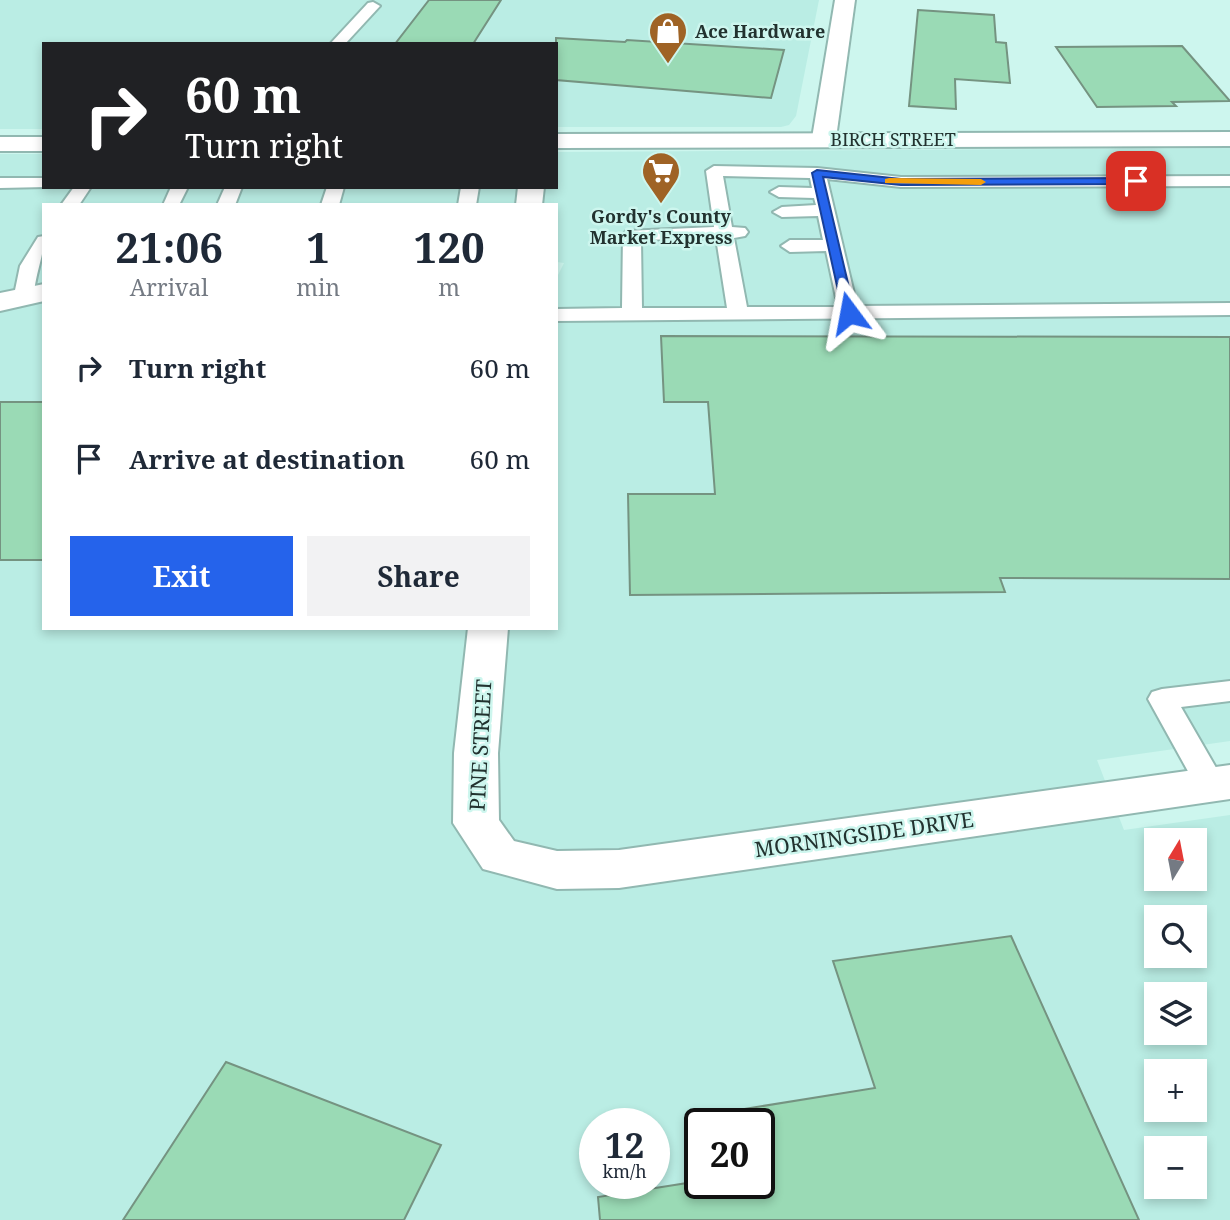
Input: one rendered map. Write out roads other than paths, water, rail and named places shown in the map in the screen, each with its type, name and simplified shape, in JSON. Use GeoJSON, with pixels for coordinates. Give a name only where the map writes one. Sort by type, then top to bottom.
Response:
{"type":"FeatureCollection","features":[{"type":"Feature","properties":{"kind":"street"},"geometry":{"type":"LineString","coordinates":[[824,138],[845,0]]}},
{"type":"Feature","properties":{"kind":"street","name":"BIRCH STREET"},"geometry":{"type":"LineString","coordinates":[[558,141],[824,138],[1230,140]]}},
{"type":"Feature","properties":{"kind":"street"},"geometry":{"type":"LineString","coordinates":[[0,144],[42,144]]}},
{"type":"Feature","properties":{"kind":"street","name":"PINE STREET"},"geometry":{"type":"LineString","coordinates":[[488,630],[476,753],[477,823],[499,856]]}},
{"type":"Feature","properties":{"kind":"street","name":"MORNINGSIDE DRIVE"},"geometry":{"type":"LineString","coordinates":[[499,856],[557,870],[619,869],[1221,784]]}},
{"type":"Feature","properties":{"kind":"lane"},"geometry":{"type":"LineString","coordinates":[[339,42],[373,6]]}},
{"type":"Feature","properties":{"kind":"lane"},"geometry":{"type":"LineString","coordinates":[[738,314],[733,232],[727,192],[714,171],[817,173],[901,182],[1230,181]]}},
{"type":"Feature","properties":{"kind":"lane"},"geometry":{"type":"LineString","coordinates":[[817,173],[849,313]]}},
{"type":"Feature","properties":{"kind":"lane"},"geometry":{"type":"LineString","coordinates":[[0,183],[42,183]]}},
{"type":"Feature","properties":{"kind":"lane"},"geometry":{"type":"LineString","coordinates":[[779,192],[828,219]]}},
{"type":"Feature","properties":{"kind":"lane"},"geometry":{"type":"LineString","coordinates":[[828,219],[786,229],[828,219]]}},
{"type":"Feature","properties":{"kind":"lane"},"geometry":{"type":"LineString","coordinates":[[632,315],[632,235],[733,232]]}},
{"type":"Feature","properties":{"kind":"lane"},"geometry":{"type":"LineString","coordinates":[[23,296],[25,273],[40,250]]}},
{"type":"Feature","properties":{"kind":"lane"},"geometry":{"type":"LineString","coordinates":[[558,316],[1230,309]]}},
{"type":"Feature","properties":{"kind":"lane"},"geometry":{"type":"LineString","coordinates":[[1221,784],[1162,699],[1230,691]]}},
{"type":"Feature","properties":{"kind":"place","name":"Ace Hardware"},"geometry":{"type":"Point","coordinates":[668,65]}},
{"type":"Feature","properties":{"kind":"place","name":"Gordy's County Market Express"},"geometry":{"type":"Point","coordinates":[661,205]}}]}
